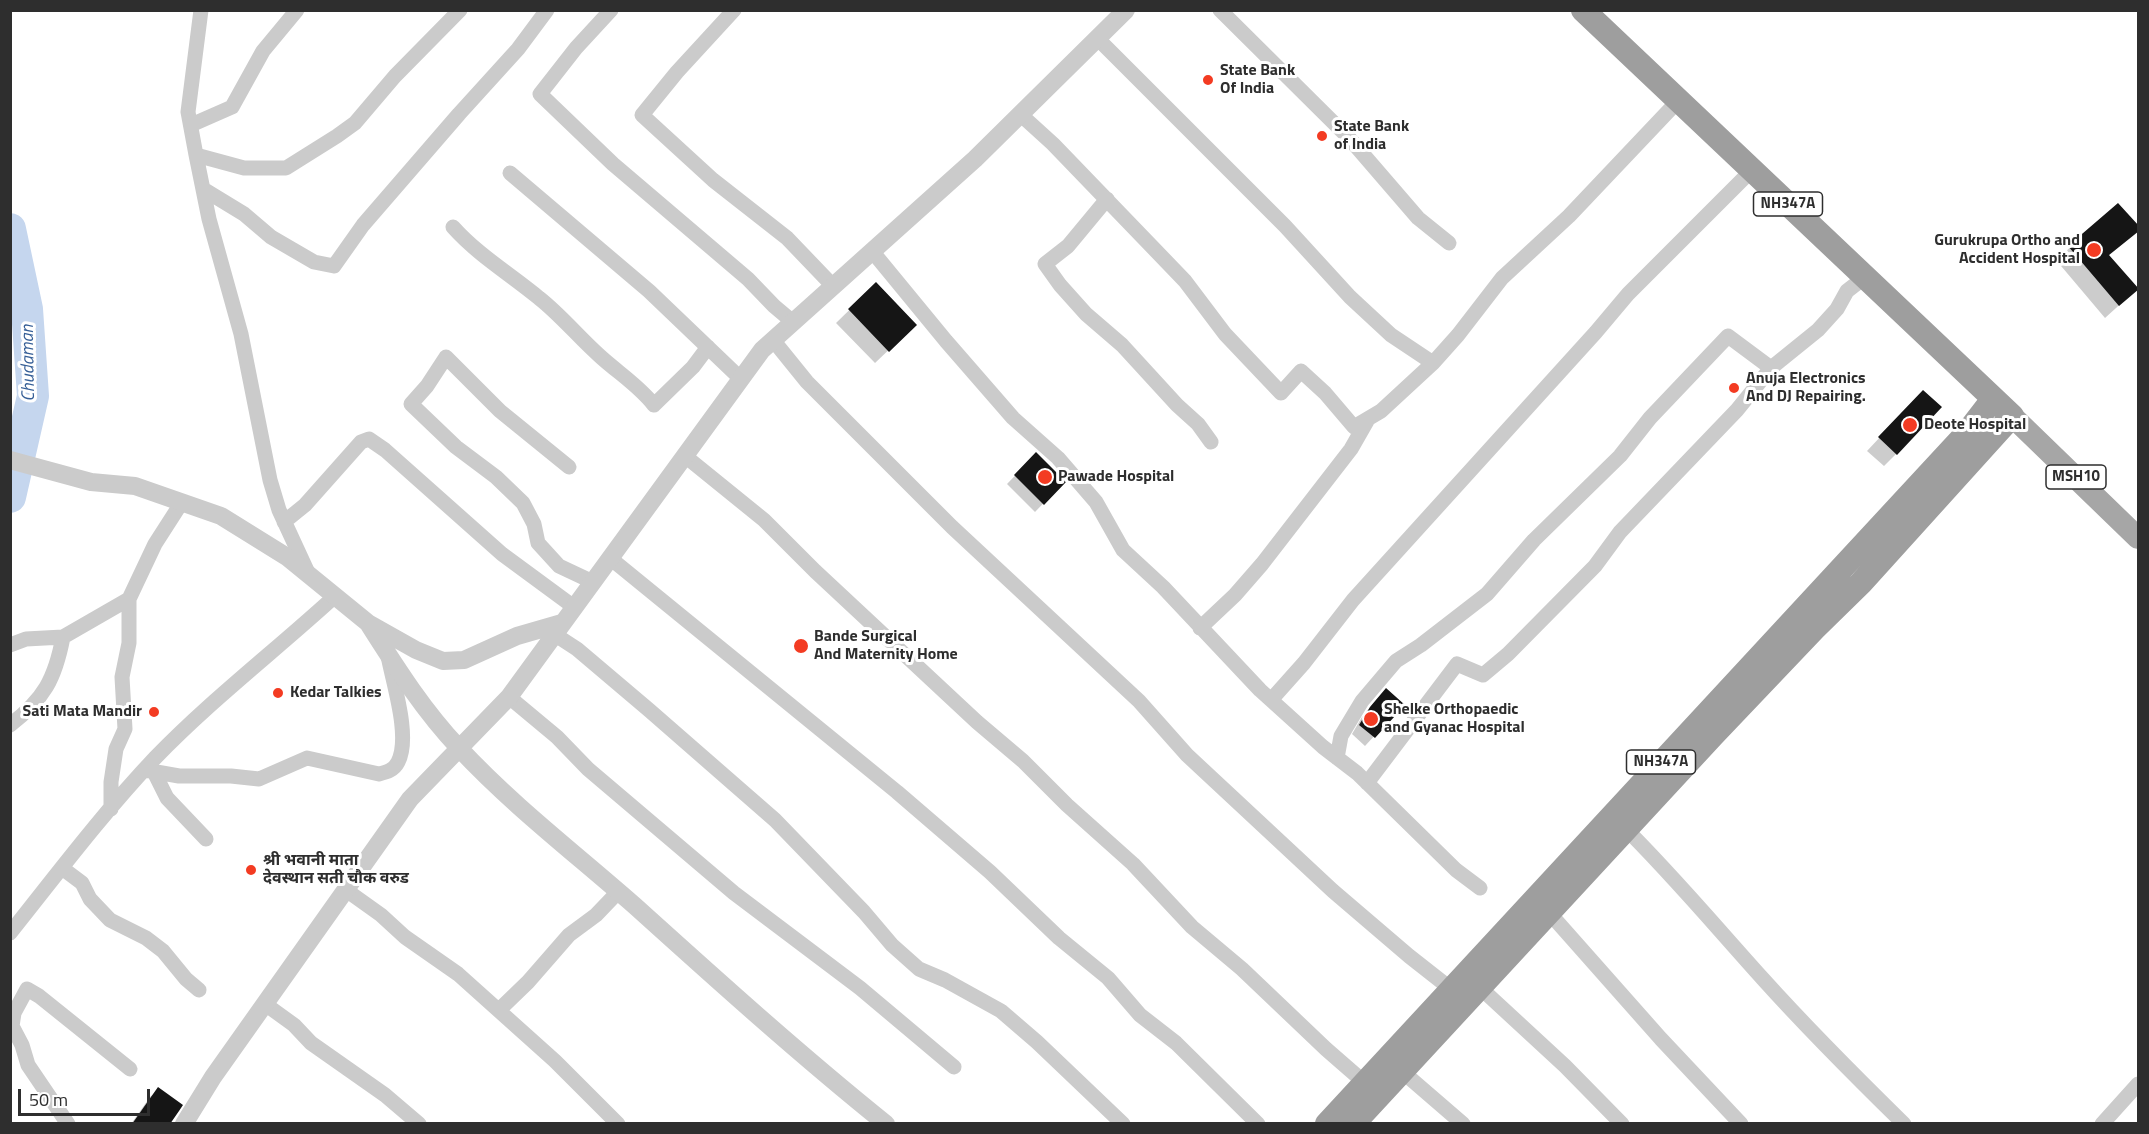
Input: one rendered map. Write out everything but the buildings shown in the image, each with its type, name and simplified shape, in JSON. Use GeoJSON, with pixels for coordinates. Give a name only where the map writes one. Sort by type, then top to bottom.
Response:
{"type":"FeatureCollection","features":[{"type":"Feature","properties":{"kind":"highway","name":"NH347A"},"geometry":{"type":"LineString","coordinates":[[1327,1124],[1365,1083],[1395,1065],[1465,984],[1543,906],[1966,434],[1993,399],[1583,10]]}},
{"type":"Feature","properties":{"kind":"highway"},"geometry":{"type":"LineString","coordinates":[[1619,822],[1861,583],[2012,416],[1993,399]]}},
{"type":"Feature","properties":{"kind":"highway"},"geometry":{"type":"LineString","coordinates":[[1353,1124],[1395,1065]]}},
{"type":"Feature","properties":{"kind":"main road","name":"MSH10"},"geometry":{"type":"LineString","coordinates":[[2012,416],[2139,538]]}},
{"type":"Feature","properties":{"kind":"street"},"geometry":{"type":"LineString","coordinates":[[201,10],[188,112],[196,155],[241,334],[270,480],[284,522],[309,575]]}},
{"type":"Feature","properties":{"kind":"street"},"geometry":{"type":"LineString","coordinates":[[191,125],[232,107],[263,51],[297,10]]}},
{"type":"Feature","properties":{"kind":"street"},"geometry":{"type":"LineString","coordinates":[[196,155],[244,168],[286,168],[355,123],[395,76],[460,10]]}},
{"type":"Feature","properties":{"kind":"street"},"geometry":{"type":"LineString","coordinates":[[203,189],[244,214],[279,242],[314,262],[334,266],[363,225],[518,49],[547,10]]}},
{"type":"Feature","properties":{"kind":"street"},"geometry":{"type":"LineString","coordinates":[[611,10],[540,94],[613,164],[748,279],[793,322]]}},
{"type":"Feature","properties":{"kind":"street"},"geometry":{"type":"LineString","coordinates":[[734,10],[665,86],[642,115],[713,180],[787,238],[833,286]]}},
{"type":"Feature","properties":{"kind":"street"},"geometry":{"type":"LineString","coordinates":[[184,1124],[213,1077],[410,799],[508,697],[762,350],[975,159],[1126,10]]}},
{"type":"Feature","properties":{"kind":"street"},"geometry":{"type":"LineString","coordinates":[[1220,10],[1349,138],[1418,218],[1449,243]]}},
{"type":"Feature","properties":{"kind":"street"},"geometry":{"type":"LineString","coordinates":[[1098,39],[1285,226],[1350,297],[1390,335],[1433,363]]}},
{"type":"Feature","properties":{"kind":"street"},"geometry":{"type":"LineString","coordinates":[[1020,114],[1053,144],[1185,281],[1225,334],[1281,393],[1301,371],[1325,393],[1354,427],[1381,411],[1433,363],[1502,278],[1569,216],[1678,101]]}},
{"type":"Feature","properties":{"kind":"street"},"geometry":{"type":"LineString","coordinates":[[1271,700],[1304,663],[1353,600],[1628,294],[1752,170]]}},
{"type":"Feature","properties":{"kind":"street"},"geometry":{"type":"LineString","coordinates":[[510,173],[649,291],[741,379]]}},
{"type":"Feature","properties":{"kind":"street"},"geometry":{"type":"LineString","coordinates":[[1107,199],[1068,246],[1046,264],[1060,285],[1086,314],[1122,345],[1177,405],[1198,424],[1211,442]]}},
{"type":"Feature","properties":{"kind":"street"},"geometry":{"type":"LineString","coordinates":[[453,227],[472,246],[570,325],[600,357],[642,390],[654,405],[693,367],[708,347]]}},
{"type":"Feature","properties":{"kind":"street"},"geometry":{"type":"LineString","coordinates":[[872,251],[1013,418],[1058,459],[1096,502],[1123,550],[1271,700],[1367,783],[1456,870],[1480,888]]}},
{"type":"Feature","properties":{"kind":"street"},"geometry":{"type":"LineString","coordinates":[[1367,783],[1457,664],[1483,675],[1508,654],[1595,566],[1620,532],[1737,410],[1771,368],[1818,330],[1837,309],[1847,291],[1864,277]]}},
{"type":"Feature","properties":{"kind":"street"},"geometry":{"type":"LineString","coordinates":[[1337,758],[1341,736],[1362,701],[1396,661],[1421,645],[1487,594],[1541,533],[1620,456],[1650,418],[1728,336],[1771,368]]}},
{"type":"Feature","properties":{"kind":"street"},"geometry":{"type":"LineString","coordinates":[[773,340],[822,398],[952,527],[1139,701],[1187,755],[1333,891],[1400,949],[1465,984],[1565,1066],[1622,1124]]}},
{"type":"Feature","properties":{"kind":"street"},"geometry":{"type":"LineString","coordinates":[[570,467],[500,411],[446,357],[428,386],[411,404],[456,447],[496,477],[523,503],[534,524],[538,543],[559,566],[592,582]]}},
{"type":"Feature","properties":{"kind":"street"},"geometry":{"type":"LineString","coordinates":[[1200,628],[1235,595],[1262,564],[1351,449],[1368,419]]}},
{"type":"Feature","properties":{"kind":"street"},"geometry":{"type":"LineString","coordinates":[[284,522],[305,505],[361,442],[369,439],[385,450],[502,554],[574,607]]}},
{"type":"Feature","properties":{"kind":"street"},"geometry":{"type":"LineString","coordinates":[[685,456],[764,520],[815,571],[1133,864],[1192,927],[1242,969],[1326,1050],[1365,1083]]}},
{"type":"Feature","properties":{"kind":"street"},"geometry":{"type":"LineString","coordinates":[[10,460],[91,482],[135,486],[221,516],[288,556],[334,597],[368,623],[443,662],[464,660],[517,636],[558,629]]}},
{"type":"Feature","properties":{"kind":"street"},"geometry":{"type":"LineString","coordinates":[[111,809],[111,782],[116,749],[125,729],[122,677],[129,643],[129,599],[155,544],[182,502]]}},
{"type":"Feature","properties":{"kind":"street"},"geometry":{"type":"LineString","coordinates":[[610,558],[906,799],[990,872],[1059,938],[1107,978],[1140,1015],[1176,1043],[1258,1124]]}},
{"type":"Feature","properties":{"kind":"street"},"geometry":{"type":"LineString","coordinates":[[10,933],[111,809],[246,673],[334,597]]}},
{"type":"Feature","properties":{"kind":"street"},"geometry":{"type":"LineString","coordinates":[[10,645],[26,639],[63,638],[129,599]]}},
{"type":"Feature","properties":{"kind":"street"},"geometry":{"type":"LineString","coordinates":[[368,623],[411,690],[458,748],[521,810],[886,1124]]}},
{"type":"Feature","properties":{"kind":"street"},"geometry":{"type":"LineString","coordinates":[[558,629],[585,657],[775,820],[864,912],[892,945],[919,969],[945,980],[1001,1011],[1123,1124]]}},
{"type":"Feature","properties":{"kind":"street"},"geometry":{"type":"LineString","coordinates":[[10,725],[29,711],[44,691],[58,666],[63,638]]}},
{"type":"Feature","properties":{"kind":"street"},"geometry":{"type":"LineString","coordinates":[[149,771],[179,776],[231,776],[259,779],[308,758],[379,774],[390,772],[398,762],[402,746],[401,724],[387,653]]}},
{"type":"Feature","properties":{"kind":"street"},"geometry":{"type":"LineString","coordinates":[[508,697],[557,737],[588,769],[734,893],[860,988],[954,1067]]}},
{"type":"Feature","properties":{"kind":"street"},"geometry":{"type":"LineString","coordinates":[[149,771],[167,798],[206,839]]}},
{"type":"Feature","properties":{"kind":"street"},"geometry":{"type":"LineString","coordinates":[[1619,822],[1684,890],[1765,981],[1904,1124]]}},
{"type":"Feature","properties":{"kind":"street"},"geometry":{"type":"LineString","coordinates":[[62,868],[82,883],[90,899],[110,920],[146,938],[163,951],[186,979],[199,990]]}},
{"type":"Feature","properties":{"kind":"street"},"geometry":{"type":"LineString","coordinates":[[346,890],[381,915],[405,938],[458,974],[555,1061],[618,1124]]}},
{"type":"Feature","properties":{"kind":"street"},"geometry":{"type":"LineString","coordinates":[[499,1010],[528,982],[569,935],[596,915],[618,892]]}},
{"type":"Feature","properties":{"kind":"street"},"geometry":{"type":"LineString","coordinates":[[1543,906],[1741,1124]]}},
{"type":"Feature","properties":{"kind":"street"},"geometry":{"type":"LineString","coordinates":[[68,1124],[28,1065],[22,1045],[12,1026],[14,1013],[27,989],[39,996],[130,1070]]}},
{"type":"Feature","properties":{"kind":"street"},"geometry":{"type":"LineString","coordinates":[[265,1004],[294,1025],[311,1043],[385,1095],[412,1122]]}},
{"type":"Feature","properties":{"kind":"street"},"geometry":{"type":"LineString","coordinates":[[1395,1065],[1463,1124]]}},
{"type":"Feature","properties":{"kind":"street"},"geometry":{"type":"LineString","coordinates":[[2102,1124],[2139,1084]]}},
{"type":"Feature","properties":{"kind":"waterway","name":"Chudaman"},"geometry":{"type":"LineString","coordinates":[[10,229],[27,309],[33,396],[10,497]]}},
{"type":"Feature","properties":{"kind":"place","name":"State Bank Of India"},"geometry":{"type":"Point","coordinates":[1208,80]}},
{"type":"Feature","properties":{"kind":"place","name":"State Bank of India"},"geometry":{"type":"Point","coordinates":[1322,136]}},
{"type":"Feature","properties":{"kind":"place","name":"Gurukrupa Ortho and Accident Hospital"},"geometry":{"type":"Point","coordinates":[2094,250]}},
{"type":"Feature","properties":{"kind":"place","name":"Anuja Electronics And DJ Repairing."},"geometry":{"type":"Point","coordinates":[1734,388]}},
{"type":"Feature","properties":{"kind":"place","name":"Deote Hospital"},"geometry":{"type":"Point","coordinates":[1910,425]}},
{"type":"Feature","properties":{"kind":"place","name":"Pawade Hospital"},"geometry":{"type":"Point","coordinates":[1045,477]}},
{"type":"Feature","properties":{"kind":"place","name":"Bande Surgical And Maternity Home"},"geometry":{"type":"Point","coordinates":[801,646]}},
{"type":"Feature","properties":{"kind":"place","name":"Kedar Talkies"},"geometry":{"type":"Point","coordinates":[278,693]}},
{"type":"Feature","properties":{"kind":"place","name":"Sati Mata Mandir"},"geometry":{"type":"Point","coordinates":[154,712]}},
{"type":"Feature","properties":{"kind":"place","name":"Shelke Orthopaedic and Gyanac Hospital"},"geometry":{"type":"Point","coordinates":[1371,719]}},
{"type":"Feature","properties":{"kind":"place","name":"श्री भवानी माता देवस्थान सती चौक वरुड"},"geometry":{"type":"Point","coordinates":[251,870]}}]}
